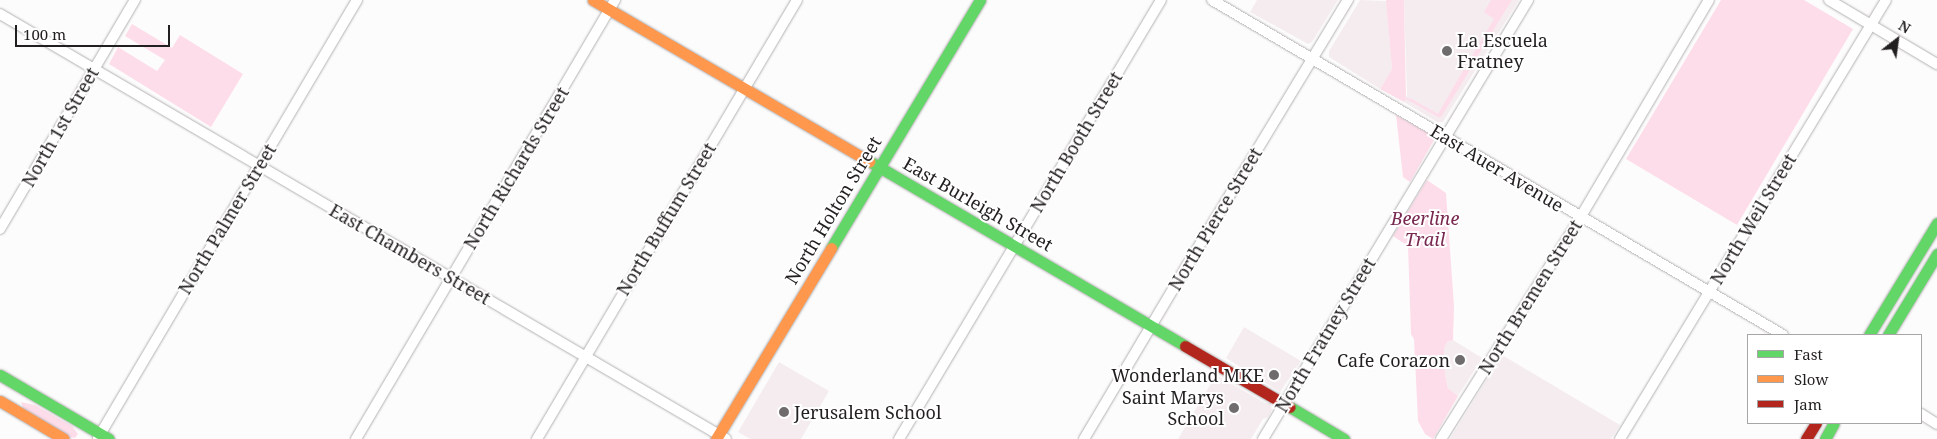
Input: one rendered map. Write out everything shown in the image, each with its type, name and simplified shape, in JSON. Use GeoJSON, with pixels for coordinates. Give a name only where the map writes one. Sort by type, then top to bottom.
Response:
{"type":"FeatureCollection","features":[{"type":"Feature","properties":{"kind":"main road","name":"East Burleigh Street"},"geometry":{"type":"LineString","coordinates":[[593,0],[612,5],[743,88],[1344,439]]}},
{"type":"Feature","properties":{"kind":"main road","name":"North Holton Street"},"geometry":{"type":"LineString","coordinates":[[720,438],[980,0]]}},
{"type":"Feature","properties":{"kind":"main road"},"geometry":{"type":"LineString","coordinates":[[1870,334],[1937,223]]}},
{"type":"Feature","properties":{"kind":"main road"},"geometry":{"type":"LineString","coordinates":[[1889,334],[1937,254]]}},
{"type":"Feature","properties":{"kind":"main road"},"geometry":{"type":"LineString","coordinates":[[0,375],[102,437]]}},
{"type":"Feature","properties":{"kind":"main road"},"geometry":{"type":"LineString","coordinates":[[0,401],[64,439]]}},
{"type":"Feature","properties":{"kind":"main road"},"geometry":{"type":"LineString","coordinates":[[1806,439],[1815,424]]}},
{"type":"Feature","properties":{"kind":"main road"},"geometry":{"type":"LineString","coordinates":[[1825,439],[1833,424]]}},
{"type":"Feature","properties":{"kind":"street","name":"North 1st Street"},"geometry":{"type":"LineString","coordinates":[[0,229],[135,0]]}},
{"type":"Feature","properties":{"kind":"street","name":"North Palmer Street"},"geometry":{"type":"LineString","coordinates":[[102,437],[357,0]]}},
{"type":"Feature","properties":{"kind":"street","name":"North Buffum Street"},"geometry":{"type":"LineString","coordinates":[[537,439],[743,88],[797,0]]}},
{"type":"Feature","properties":{"kind":"street","name":"North Booth Street"},"geometry":{"type":"LineString","coordinates":[[899,439],[1161,0]]}},
{"type":"Feature","properties":{"kind":"street","name":"East Auer Avenue"},"geometry":{"type":"LineString","coordinates":[[1212,0],[1580,218],[1781,334]]}},
{"type":"Feature","properties":{"kind":"street","name":"North Pierce Street"},"geometry":{"type":"LineString","coordinates":[[1084,439],[1150,326],[1348,0]]}},
{"type":"Feature","properties":{"kind":"street","name":"North Fratney Street"},"geometry":{"type":"LineString","coordinates":[[1263,439],[1528,0]]}},
{"type":"Feature","properties":{"kind":"street","name":"North Bremen Street"},"geometry":{"type":"LineString","coordinates":[[1442,439],[1580,218],[1709,0]]}},
{"type":"Feature","properties":{"kind":"street"},"geometry":{"type":"LineString","coordinates":[[1829,0],[1937,64]]}},
{"type":"Feature","properties":{"kind":"street","name":"North Weil Street"},"geometry":{"type":"LineString","coordinates":[[1620,439],[1886,0]]}},
{"type":"Feature","properties":{"kind":"street","name":"North Richards Street"},"geometry":{"type":"LineString","coordinates":[[356,439],[612,5]]}},
{"type":"Feature","properties":{"kind":"street","name":"East Chambers Street"},"geometry":{"type":"LineString","coordinates":[[0,14],[585,356],[720,438]]}},
{"type":"Feature","properties":{"kind":"street"},"geometry":{"type":"LineString","coordinates":[[1922,415],[1937,424]]}},
{"type":"Feature","properties":{"kind":"shaded area"},"geometry":{"type":"Polygon","coordinates":[[[1257,0],[1338,0],[1312,42],[1308,44],[1250,12],[1257,0]]]}},
{"type":"Feature","properties":{"kind":"shaded area"},"geometry":{"type":"Polygon","coordinates":[[[1360,0],[1387,1],[1392,69],[1380,89],[1329,57],[1329,51],[1360,0]]]}},
{"type":"Feature","properties":{"kind":"shaded area","name":"La Escuela Fratney"},"geometry":{"type":"Polygon","coordinates":[[[1404,0],[1519,0],[1443,122],[1437,122],[1404,102],[1407,95],[1404,0]]]}},
{"type":"Feature","properties":{"kind":"shaded area"},"geometry":{"type":"Polygon","coordinates":[[[1244,327],[1301,361],[1280,392],[1226,358],[1244,327]]]}},
{"type":"Feature","properties":{"kind":"shaded area"},"geometry":{"type":"Polygon","coordinates":[[[1453,340],[1482,358],[1458,396],[1448,388],[1445,374],[1444,349],[1447,342],[1453,340]]]}},
{"type":"Feature","properties":{"kind":"shaded area"},"geometry":{"type":"Polygon","coordinates":[[[1502,355],[1620,425],[1611,439],[1450,439],[1502,355]]]}},
{"type":"Feature","properties":{"kind":"shaded area","name":"Jerusalem School"},"geometry":{"type":"Polygon","coordinates":[[[779,362],[829,391],[801,439],[750,439],[738,432],[779,362]]]}},
{"type":"Feature","properties":{"kind":"shaded area","name":"Saint Marys School"},"geometry":{"type":"Polygon","coordinates":[[[1216,375],[1265,403],[1270,403],[1272,410],[1268,417],[1263,419],[1251,439],[1178,439],[1216,375]]]}},
{"type":"Feature","properties":{"kind":"green space"},"geometry":{"type":"Polygon","coordinates":[[[1386,0],[1404,0],[1406,98],[1412,99],[1438,114],[1465,67],[1470,70],[1441,117],[1406,99],[1404,102],[1380,89],[1392,69],[1386,0]]]}},
{"type":"Feature","properties":{"kind":"green space"},"geometry":{"type":"Polygon","coordinates":[[[1491,0],[1512,0],[1473,63],[1469,61],[1494,19],[1484,12],[1491,0]]]}},
{"type":"Feature","properties":{"kind":"green space"},"geometry":{"type":"Polygon","coordinates":[[[1721,0],[1804,0],[1853,29],[1737,225],[1626,159],[1721,0]]]}},
{"type":"Feature","properties":{"kind":"green space"},"geometry":{"type":"Polygon","coordinates":[[[132,24],[172,48],[180,35],[243,74],[211,127],[109,64],[118,47],[157,71],[165,60],[125,36],[132,24]]]}},
{"type":"Feature","properties":{"kind":"green space","name":"Beerline Trail"},"geometry":{"type":"Polygon","coordinates":[[[1396,115],[1431,135],[1434,140],[1410,182],[1403,177],[1396,115]]]}},
{"type":"Feature","properties":{"kind":"green space","name":"Beerline Trail"},"geometry":{"type":"Polygon","coordinates":[[[1427,180],[1446,193],[1454,306],[1453,340],[1447,342],[1444,349],[1445,374],[1448,388],[1458,396],[1433,439],[1425,434],[1418,421],[1414,339],[1411,334],[1408,246],[1393,236],[1427,180]]]}},
{"type":"Feature","properties":{"kind":"green space"},"geometry":{"type":"Polygon","coordinates":[[[21,402],[35,405],[72,426],[78,434],[75,438],[68,437],[24,410],[21,402]]]}},
{"type":"Feature","properties":{"kind":"traffic: fast"},"geometry":{"type":"LineString","coordinates":[[831,248],[980,0]]}},
{"type":"Feature","properties":{"kind":"traffic: fast"},"geometry":{"type":"LineString","coordinates":[[869,161],[1185,346]]}},
{"type":"Feature","properties":{"kind":"traffic: fast"},"geometry":{"type":"LineString","coordinates":[[1870,334],[1937,223]]}},
{"type":"Feature","properties":{"kind":"traffic: fast"},"geometry":{"type":"LineString","coordinates":[[1889,334],[1937,254]]}},
{"type":"Feature","properties":{"kind":"traffic: fast"},"geometry":{"type":"LineString","coordinates":[[0,375],[109,439]]}},
{"type":"Feature","properties":{"kind":"traffic: fast"},"geometry":{"type":"LineString","coordinates":[[1290,407],[1344,439]]}},
{"type":"Feature","properties":{"kind":"traffic: fast"},"geometry":{"type":"LineString","coordinates":[[1825,439],[1833,424]]}},
{"type":"Feature","properties":{"kind":"traffic: slow"},"geometry":{"type":"LineString","coordinates":[[593,0],[869,161]]}},
{"type":"Feature","properties":{"kind":"traffic: slow"},"geometry":{"type":"LineString","coordinates":[[716,439],[831,248]]}},
{"type":"Feature","properties":{"kind":"traffic: slow"},"geometry":{"type":"LineString","coordinates":[[0,401],[64,439]]}},
{"type":"Feature","properties":{"kind":"traffic: jam"},"geometry":{"type":"LineString","coordinates":[[1185,346],[1290,407]]}},
{"type":"Feature","properties":{"kind":"traffic: jam"},"geometry":{"type":"LineString","coordinates":[[1806,439],[1815,424]]}},
{"type":"Feature","properties":{"kind":"place","name":"La Escuela Fratney"},"geometry":{"type":"Point","coordinates":[1447,51]}},
{"type":"Feature","properties":{"kind":"place","name":"Cafe Corazon"},"geometry":{"type":"Point","coordinates":[1460,360]}},
{"type":"Feature","properties":{"kind":"place","name":"Wonderland MKE"},"geometry":{"type":"Point","coordinates":[1274,375]}},
{"type":"Feature","properties":{"kind":"place","name":"Saint Marys School"},"geometry":{"type":"Point","coordinates":[1234,408]}},
{"type":"Feature","properties":{"kind":"place","name":"Jerusalem School"},"geometry":{"type":"Point","coordinates":[784,412]}}]}
